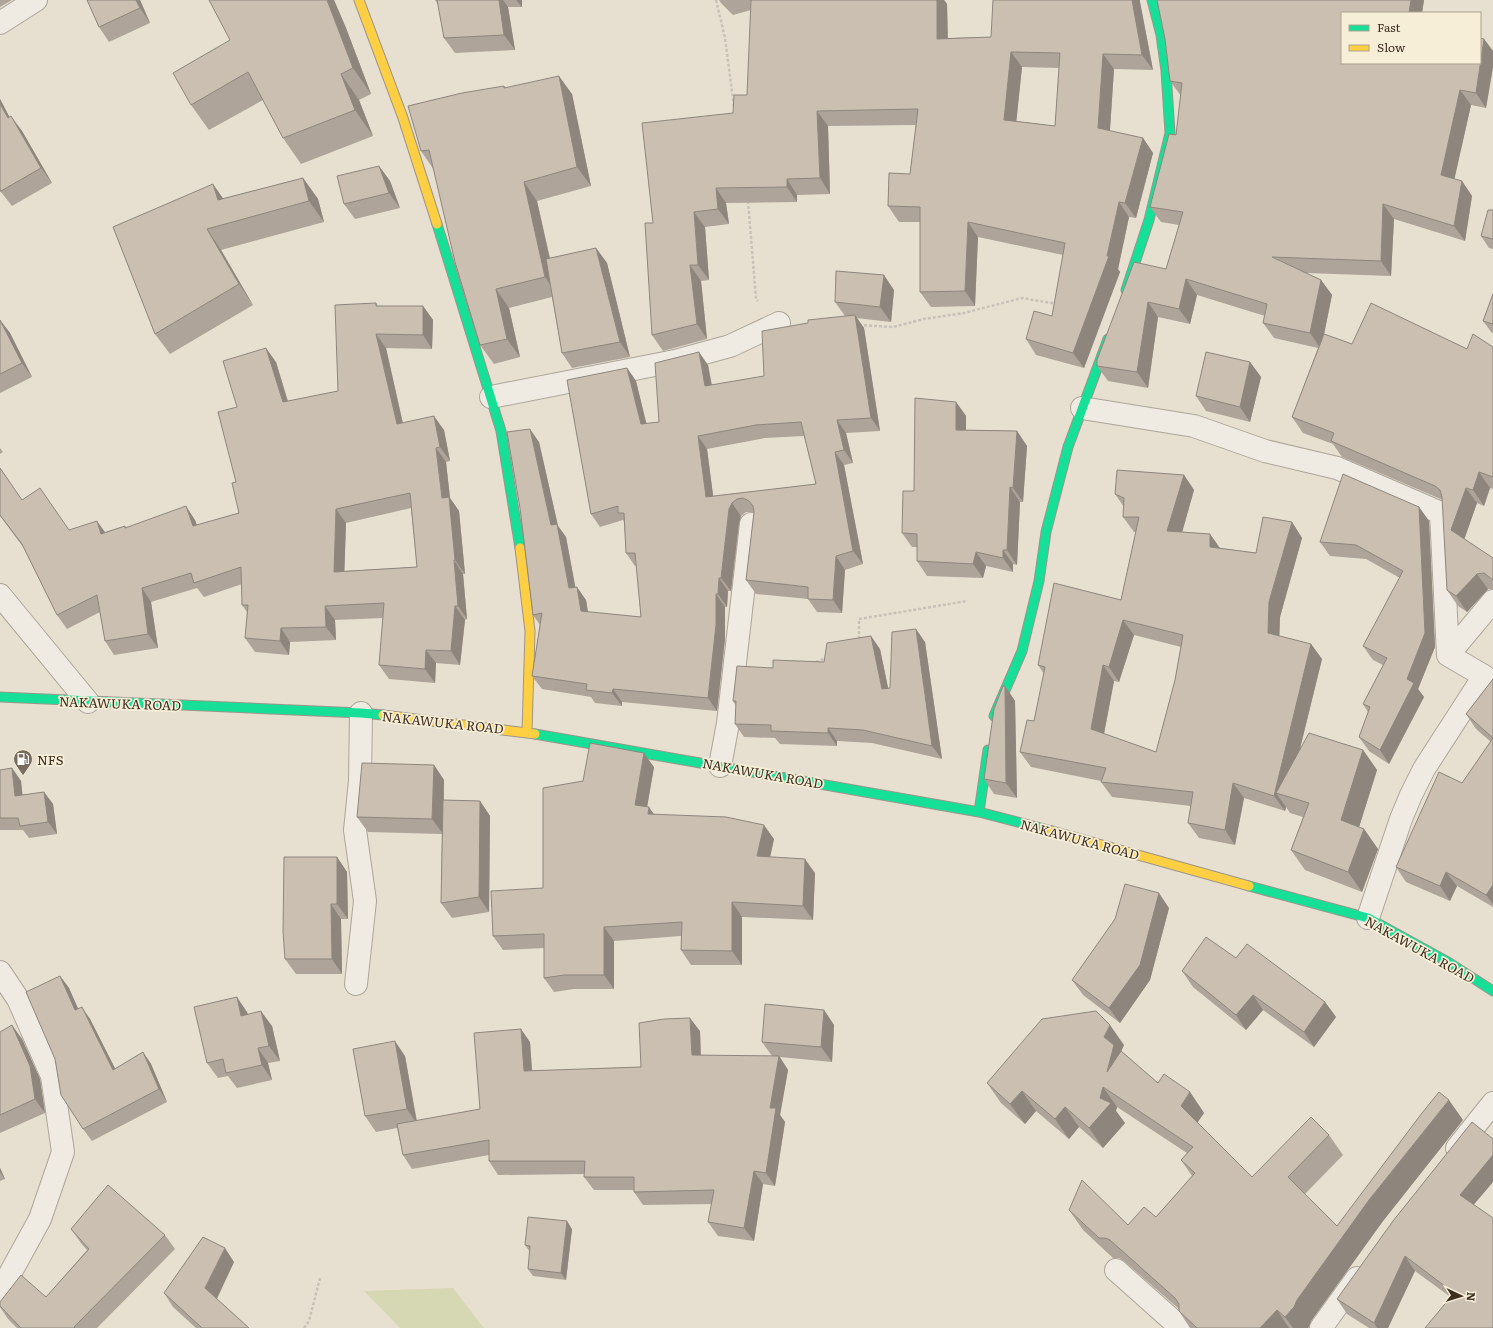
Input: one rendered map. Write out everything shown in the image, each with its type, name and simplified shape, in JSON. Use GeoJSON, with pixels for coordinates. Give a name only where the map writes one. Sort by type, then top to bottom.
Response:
{"type":"FeatureCollection","features":[{"type":"Feature","properties":{"kind":"street"},"geometry":{"type":"LineString","coordinates":[[0,23],[36,0]]}},
{"type":"Feature","properties":{"kind":"street"},"geometry":{"type":"LineString","coordinates":[[359,0],[406,126],[450,263],[501,431],[517,523],[530,631],[527,732]]}},
{"type":"Feature","properties":{"kind":"street"},"geometry":{"type":"LineString","coordinates":[[1124,296],[1137,261],[1149,220],[1170,133],[1166,71],[1161,35],[1152,0]]}},
{"type":"Feature","properties":{"kind":"street"},"geometry":{"type":"LineString","coordinates":[[491,397],[675,361],[730,346],[779,323]]}},
{"type":"Feature","properties":{"kind":"street"},"geometry":{"type":"LineString","coordinates":[[991,728],[992,721],[1022,651],[1039,581],[1046,532],[1068,447],[1110,331]]}},
{"type":"Feature","properties":{"kind":"street"},"geometry":{"type":"LineString","coordinates":[[1082,408],[1194,426],[1264,451],[1337,468],[1441,513],[1448,655]]}},
{"type":"Feature","properties":{"kind":"street"},"geometry":{"type":"LineString","coordinates":[[720,766],[728,723],[751,524]]}},
{"type":"Feature","properties":{"kind":"street"},"geometry":{"type":"LineString","coordinates":[[0,595],[88,702]]}},
{"type":"Feature","properties":{"kind":"street"},"geometry":{"type":"LineString","coordinates":[[1448,655],[1493,601]]}},
{"type":"Feature","properties":{"kind":"street"},"geometry":{"type":"LineString","coordinates":[[1368,918],[1401,818],[1411,795],[1424,769],[1484,676],[1448,655]]}},
{"type":"Feature","properties":{"kind":"street","name":"NAKAWUKA ROAD"},"geometry":{"type":"LineString","coordinates":[[0,697],[88,702],[267,707],[361,713],[527,732],[979,812],[1099,843],[1368,918],[1448,962],[1493,991]]}},
{"type":"Feature","properties":{"kind":"street"},"geometry":{"type":"LineString","coordinates":[[356,984],[365,901],[355,830],[360,781],[361,713]]}},
{"type":"Feature","properties":{"kind":"street"},"geometry":{"type":"LineString","coordinates":[[979,812],[989,742]]}},
{"type":"Feature","properties":{"kind":"street"},"geometry":{"type":"LineString","coordinates":[[0,972],[18,1000],[52,1076],[63,1152],[40,1219],[0,1292]]}},
{"type":"Feature","properties":{"kind":"street"},"geometry":{"type":"LineString","coordinates":[[1443,1166],[1493,1104]]}},
{"type":"Feature","properties":{"kind":"street"},"geometry":{"type":"LineString","coordinates":[[1322,1328],[1370,1259]]}},
{"type":"Feature","properties":{"kind":"street"},"geometry":{"type":"LineString","coordinates":[[1116,1270],[1181,1328]]}},
{"type":"Feature","properties":{"kind":"path"},"geometry":{"type":"LineString","coordinates":[[716,0],[725,38],[735,113]]}},
{"type":"Feature","properties":{"kind":"path"},"geometry":{"type":"LineString","coordinates":[[747,195],[756,299],[779,323]]}},
{"type":"Feature","properties":{"kind":"path"},"geometry":{"type":"LineString","coordinates":[[855,325],[893,327],[924,319],[964,313],[1022,298],[1064,305]]}},
{"type":"Feature","properties":{"kind":"path"},"geometry":{"type":"LineString","coordinates":[[859,644],[859,619],[967,601]]}},
{"type":"Feature","properties":{"kind":"path"},"geometry":{"type":"LineString","coordinates":[[813,663],[833,655]]}},
{"type":"Feature","properties":{"kind":"path"},"geometry":{"type":"LineString","coordinates":[[304,1328],[309,1320],[320,1278]]}},
{"type":"Feature","properties":{"kind":"green space"},"geometry":{"type":"Polygon","coordinates":[[[453,1288],[484,1328],[400,1328],[364,1291],[453,1288]]]}},
{"type":"Feature","properties":{"kind":"building"},"geometry":{"type":"Polygon","coordinates":[[[87,0],[136,0],[140,8],[99,27],[87,0]]]}},
{"type":"Feature","properties":{"kind":"building"},"geometry":{"type":"Polygon","coordinates":[[[209,0],[327,0],[353,68],[341,74],[355,110],[283,138],[248,72],[191,105],[173,73],[230,40],[209,0]]]}},
{"type":"Feature","properties":{"kind":"building"},"geometry":{"type":"Polygon","coordinates":[[[437,0],[499,0],[504,35],[444,38],[437,0]]]}},
{"type":"Feature","properties":{"kind":"building"},"geometry":{"type":"Polygon","coordinates":[[[751,0],[937,0],[937,39],[991,37],[993,0],[1132,0],[1142,55],[1103,54],[1098,128],[1143,138],[1125,203],[1119,202],[1107,256],[1109,256],[1073,353],[1026,339],[1034,311],[1052,316],[1065,243],[968,222],[965,291],[920,292],[920,207],[888,206],[889,173],[910,174],[918,109],[817,111],[820,178],[787,179],[787,187],[716,188],[718,209],[694,212],[698,265],[690,265],[697,324],[652,335],[645,223],[653,223],[642,123],[733,113],[734,95],[747,95],[751,0]],[[1011,52],[1004,120],[1055,126],[1060,53],[1011,52]]]}},
{"type":"Feature","properties":{"kind":"building"},"geometry":{"type":"Polygon","coordinates":[[[1157,0],[1411,0],[1409,12],[1341,12],[1341,64],[1480,64],[1476,93],[1460,90],[1441,175],[1462,181],[1454,226],[1383,204],[1381,261],[1272,257],[1321,280],[1310,333],[1263,323],[1267,304],[1186,279],[1179,309],[1148,302],[1137,372],[1097,366],[1097,360],[1134,262],[1166,269],[1183,212],[1150,207],[1169,134],[1176,135],[1182,83],[1170,81],[1165,39],[1157,0]]]}},
{"type":"Feature","properties":{"kind":"building"},"geometry":{"type":"Polygon","coordinates":[[[1481,38],[1484,39],[1481,59],[1481,38]]]}},
{"type":"Feature","properties":{"kind":"building"},"geometry":{"type":"Polygon","coordinates":[[[559,76],[577,167],[524,182],[545,277],[496,289],[507,339],[480,345],[455,262],[429,150],[421,151],[408,106],[462,93],[504,86],[504,88],[559,76]]]}},
{"type":"Feature","properties":{"kind":"building"},"geometry":{"type":"Polygon","coordinates":[[[0,104],[8,118],[11,116],[41,168],[1,191],[0,189],[0,104]]]}},
{"type":"Feature","properties":{"kind":"building"},"geometry":{"type":"Polygon","coordinates":[[[379,166],[389,193],[344,204],[337,176],[379,166]]]}},
{"type":"Feature","properties":{"kind":"building"},"geometry":{"type":"Polygon","coordinates":[[[303,178],[309,201],[207,229],[239,284],[155,334],[113,227],[213,184],[218,200],[303,178]]]}},
{"type":"Feature","properties":{"kind":"building"},"geometry":{"type":"Polygon","coordinates":[[[1488,210],[1493,210],[1493,239],[1481,236],[1488,210]]]}},
{"type":"Feature","properties":{"kind":"building"},"geometry":{"type":"Polygon","coordinates":[[[596,248],[620,342],[562,353],[546,259],[596,248]]]}},
{"type":"Feature","properties":{"kind":"building"},"geometry":{"type":"Polygon","coordinates":[[[836,271],[884,275],[880,307],[835,302],[836,271]]]}},
{"type":"Feature","properties":{"kind":"building"},"geometry":{"type":"Polygon","coordinates":[[[1493,294],[1493,324],[1483,321],[1493,294]]]}},
{"type":"Feature","properties":{"kind":"building"},"geometry":{"type":"Polygon","coordinates":[[[376,303],[376,306],[423,306],[423,335],[376,334],[397,424],[434,416],[440,447],[436,448],[442,498],[449,497],[455,560],[458,606],[455,606],[451,651],[426,650],[425,669],[379,665],[384,603],[325,606],[326,627],[281,628],[280,641],[245,638],[248,605],[242,605],[241,567],[194,583],[191,573],[142,588],[148,634],[105,641],[97,595],[57,615],[22,544],[0,515],[0,468],[22,500],[40,488],[69,530],[97,521],[101,534],[125,526],[125,528],[186,506],[193,526],[239,513],[232,483],[236,482],[218,412],[237,407],[223,361],[266,348],[283,402],[338,391],[335,305],[376,303]],[[410,493],[336,509],[334,572],[417,567],[410,493]]]}},
{"type":"Feature","properties":{"kind":"building"},"geometry":{"type":"Polygon","coordinates":[[[1371,303],[1467,349],[1473,334],[1493,347],[1493,477],[1479,472],[1473,490],[1466,488],[1451,530],[1493,558],[1493,580],[1484,573],[1477,574],[1456,596],[1447,590],[1442,497],[1440,490],[1435,486],[1331,441],[1334,433],[1292,417],[1324,334],[1352,344],[1371,303]]]}},
{"type":"Feature","properties":{"kind":"building"},"geometry":{"type":"Polygon","coordinates":[[[855,315],[871,418],[837,420],[844,450],[835,452],[853,551],[836,556],[833,600],[808,599],[808,587],[746,580],[754,512],[753,506],[749,501],[743,498],[737,499],[732,503],[729,509],[721,578],[719,578],[718,594],[716,594],[716,625],[708,698],[613,689],[612,693],[586,690],[587,684],[532,676],[542,613],[533,615],[520,508],[507,432],[530,429],[551,525],[557,524],[569,588],[577,587],[581,611],[641,617],[635,553],[626,553],[624,513],[618,513],[618,506],[591,514],[567,380],[627,368],[641,424],[659,422],[655,363],[699,352],[705,386],[764,376],[762,331],[808,323],[808,320],[855,315]],[[801,422],[756,425],[698,436],[706,497],[816,484],[801,422]]]}},
{"type":"Feature","properties":{"kind":"building"},"geometry":{"type":"Polygon","coordinates":[[[0,320],[22,363],[0,374],[0,320]]]}},
{"type":"Feature","properties":{"kind":"building"},"geometry":{"type":"Polygon","coordinates":[[[1206,352],[1250,362],[1240,407],[1196,396],[1206,352]]]}},
{"type":"Feature","properties":{"kind":"building"},"geometry":{"type":"Polygon","coordinates":[[[915,398],[956,402],[956,430],[1017,431],[1013,488],[1010,487],[1007,550],[1003,550],[1003,558],[976,552],[973,564],[917,561],[917,534],[902,533],[903,491],[914,491],[915,398]]]}},
{"type":"Feature","properties":{"kind":"building"},"geometry":{"type":"Polygon","coordinates":[[[1117,470],[1184,475],[1167,531],[1210,534],[1210,547],[1256,553],[1263,517],[1292,522],[1269,602],[1268,633],[1311,644],[1274,796],[1233,783],[1225,830],[1188,823],[1193,792],[1101,782],[1106,768],[1020,752],[1027,720],[1034,721],[1045,667],[1038,665],[1054,583],[1121,600],[1139,517],[1123,517],[1124,498],[1115,494],[1117,470]],[[1123,620],[1109,667],[1103,665],[1091,729],[1156,752],[1175,680],[1183,635],[1123,620]]]}},
{"type":"Feature","properties":{"kind":"building"},"geometry":{"type":"Polygon","coordinates":[[[1343,474],[1419,507],[1425,633],[1407,679],[1414,683],[1380,750],[1359,737],[1370,707],[1363,704],[1387,658],[1363,646],[1403,571],[1356,545],[1320,542],[1343,474]]]}},
{"type":"Feature","properties":{"kind":"building"},"geometry":{"type":"Polygon","coordinates":[[[916,629],[932,746],[863,730],[828,728],[828,733],[771,731],[771,725],[735,724],[736,701],[733,701],[737,666],[773,668],[773,660],[824,662],[827,643],[871,636],[882,689],[890,688],[892,632],[916,629]]]}},
{"type":"Feature","properties":{"kind":"building"},"geometry":{"type":"Polygon","coordinates":[[[1493,679],[1493,738],[1466,714],[1493,679]]]}},
{"type":"Feature","properties":{"kind":"building"},"geometry":{"type":"Polygon","coordinates":[[[1003,686],[1005,686],[1006,783],[984,779],[994,709],[1003,686]]]}},
{"type":"Feature","properties":{"kind":"building"},"geometry":{"type":"Polygon","coordinates":[[[1309,733],[1363,750],[1341,820],[1364,829],[1348,872],[1291,850],[1309,803],[1276,793],[1309,733]]]}},
{"type":"Feature","properties":{"kind":"building"},"geometry":{"type":"Polygon","coordinates":[[[1493,738],[1493,885],[1486,895],[1446,872],[1440,886],[1396,867],[1439,772],[1462,783],[1493,738]]]}},
{"type":"Feature","properties":{"kind":"building"},"geometry":{"type":"Polygon","coordinates":[[[590,743],[644,753],[635,805],[649,807],[648,814],[726,817],[764,825],[757,856],[805,859],[803,906],[732,902],[732,951],[681,950],[682,922],[604,927],[604,975],[564,975],[544,978],[544,934],[493,936],[491,891],[543,888],[543,788],[583,781],[590,743]]]}},
{"type":"Feature","properties":{"kind":"building"},"geometry":{"type":"Polygon","coordinates":[[[362,763],[434,765],[432,819],[357,817],[362,763]]]}},
{"type":"Feature","properties":{"kind":"building"},"geometry":{"type":"Polygon","coordinates":[[[12,768],[15,796],[44,792],[48,822],[20,826],[18,818],[0,818],[0,770],[12,768]]]}},
{"type":"Feature","properties":{"kind":"building"},"geometry":{"type":"Polygon","coordinates":[[[443,800],[480,801],[479,897],[441,903],[443,800]]]}},
{"type":"Feature","properties":{"kind":"building"},"geometry":{"type":"Polygon","coordinates":[[[284,857],[337,857],[337,904],[331,904],[332,959],[285,959],[283,932],[284,857]]]}},
{"type":"Feature","properties":{"kind":"building"},"geometry":{"type":"Polygon","coordinates":[[[1125,884],[1159,893],[1140,965],[1109,1008],[1072,980],[1115,919],[1125,884]]]}},
{"type":"Feature","properties":{"kind":"building"},"geometry":{"type":"Polygon","coordinates":[[[1206,937],[1236,958],[1247,944],[1325,1002],[1304,1032],[1253,995],[1236,1015],[1182,971],[1206,937]]]}},
{"type":"Feature","properties":{"kind":"building"},"geometry":{"type":"Polygon","coordinates":[[[60,976],[75,1010],[82,1007],[113,1070],[143,1052],[159,1089],[83,1129],[61,1095],[55,1059],[26,992],[60,976]]]}},
{"type":"Feature","properties":{"kind":"building"},"geometry":{"type":"Polygon","coordinates":[[[237,997],[241,1016],[261,1011],[269,1046],[258,1048],[262,1065],[226,1073],[223,1059],[207,1063],[194,1007],[237,997]]]}},
{"type":"Feature","properties":{"kind":"building"},"geometry":{"type":"Polygon","coordinates":[[[765,1004],[824,1010],[821,1047],[762,1042],[765,1004]]]}},
{"type":"Feature","properties":{"kind":"building"},"geometry":{"type":"Polygon","coordinates":[[[1096,1011],[1110,1025],[1104,1037],[1114,1045],[1107,1072],[1121,1051],[1158,1083],[1164,1074],[1190,1092],[1181,1106],[1252,1177],[1311,1117],[1329,1135],[1288,1177],[1337,1226],[1439,1092],[1449,1100],[1369,1200],[1297,1300],[1294,1307],[1285,1317],[1277,1310],[1260,1328],[1197,1328],[1179,1311],[1179,1304],[1175,1298],[1110,1240],[1099,1238],[1069,1210],[1082,1180],[1128,1225],[1144,1207],[1156,1217],[1195,1173],[1181,1160],[1193,1147],[1103,1087],[1100,1098],[1111,1103],[1089,1128],[1065,1107],[1055,1119],[1022,1091],[1010,1104],[987,1083],[1042,1019],[1096,1011]]]}},
{"type":"Feature","properties":{"kind":"building"},"geometry":{"type":"Polygon","coordinates":[[[690,1018],[692,1055],[779,1056],[770,1108],[776,1108],[766,1173],[754,1171],[744,1228],[708,1222],[714,1190],[634,1192],[634,1177],[584,1177],[585,1161],[489,1161],[489,1140],[403,1155],[397,1124],[480,1109],[474,1033],[521,1029],[524,1071],[641,1067],[639,1023],[664,1019],[690,1018]]]}},
{"type":"Feature","properties":{"kind":"building"},"geometry":{"type":"Polygon","coordinates":[[[12,1025],[30,1066],[35,1099],[0,1115],[0,1032],[12,1025]]]}},
{"type":"Feature","properties":{"kind":"building"},"geometry":{"type":"Polygon","coordinates":[[[395,1041],[407,1109],[365,1116],[353,1049],[395,1041]]]}},
{"type":"Feature","properties":{"kind":"building"},"geometry":{"type":"Polygon","coordinates":[[[1472,1122],[1493,1139],[1493,1155],[1460,1195],[1493,1218],[1493,1328],[1425,1328],[1454,1293],[1405,1256],[1374,1323],[1337,1299],[1393,1221],[1472,1122]]]}},
{"type":"Feature","properties":{"kind":"building"},"geometry":{"type":"Polygon","coordinates":[[[108,1185],[165,1235],[74,1327],[75,1328],[21,1328],[0,1306],[0,1302],[21,1275],[46,1297],[89,1249],[71,1229],[108,1185]]]}},
{"type":"Feature","properties":{"kind":"building"},"geometry":{"type":"Polygon","coordinates":[[[528,1217],[567,1221],[561,1273],[528,1269],[530,1246],[525,1245],[528,1217]]]}},
{"type":"Feature","properties":{"kind":"building"},"geometry":{"type":"Polygon","coordinates":[[[203,1237],[225,1248],[205,1288],[249,1328],[202,1328],[164,1293],[203,1237]]]}},
{"type":"Feature","properties":{"kind":"traffic: fast"},"geometry":{"type":"LineString","coordinates":[[1126,290],[1149,220],[1170,133],[1166,71],[1161,35],[1152,0]]}},
{"type":"Feature","properties":{"kind":"traffic: fast"},"geometry":{"type":"LineString","coordinates":[[437,224],[501,431],[520,548]]}},
{"type":"Feature","properties":{"kind":"traffic: fast"},"geometry":{"type":"LineString","coordinates":[[994,716],[1022,651],[1039,581],[1046,532],[1068,447],[1108,339]]}},
{"type":"Feature","properties":{"kind":"traffic: fast"},"geometry":{"type":"LineString","coordinates":[[0,697],[383,715]]}},
{"type":"Feature","properties":{"kind":"traffic: fast"},"geometry":{"type":"LineString","coordinates":[[535,734],[979,812],[1052,831]]}},
{"type":"Feature","properties":{"kind":"traffic: fast"},"geometry":{"type":"LineString","coordinates":[[979,812],[988,750]]}},
{"type":"Feature","properties":{"kind":"traffic: fast"},"geometry":{"type":"LineString","coordinates":[[1249,886],[1368,918],[1448,962],[1493,991]]}},
{"type":"Feature","properties":{"kind":"traffic: slow"},"geometry":{"type":"LineString","coordinates":[[359,0],[403,118],[437,224]]}},
{"type":"Feature","properties":{"kind":"traffic: slow"},"geometry":{"type":"LineString","coordinates":[[520,548],[530,631],[527,732]]}},
{"type":"Feature","properties":{"kind":"traffic: slow"},"geometry":{"type":"LineString","coordinates":[[383,715],[535,734]]}},
{"type":"Feature","properties":{"kind":"traffic: slow"},"geometry":{"type":"LineString","coordinates":[[1052,831],[1249,886]]}},
{"type":"Feature","properties":{"kind":"place","name":"NFS"},"geometry":{"type":"Point","coordinates":[23,776]}}]}
